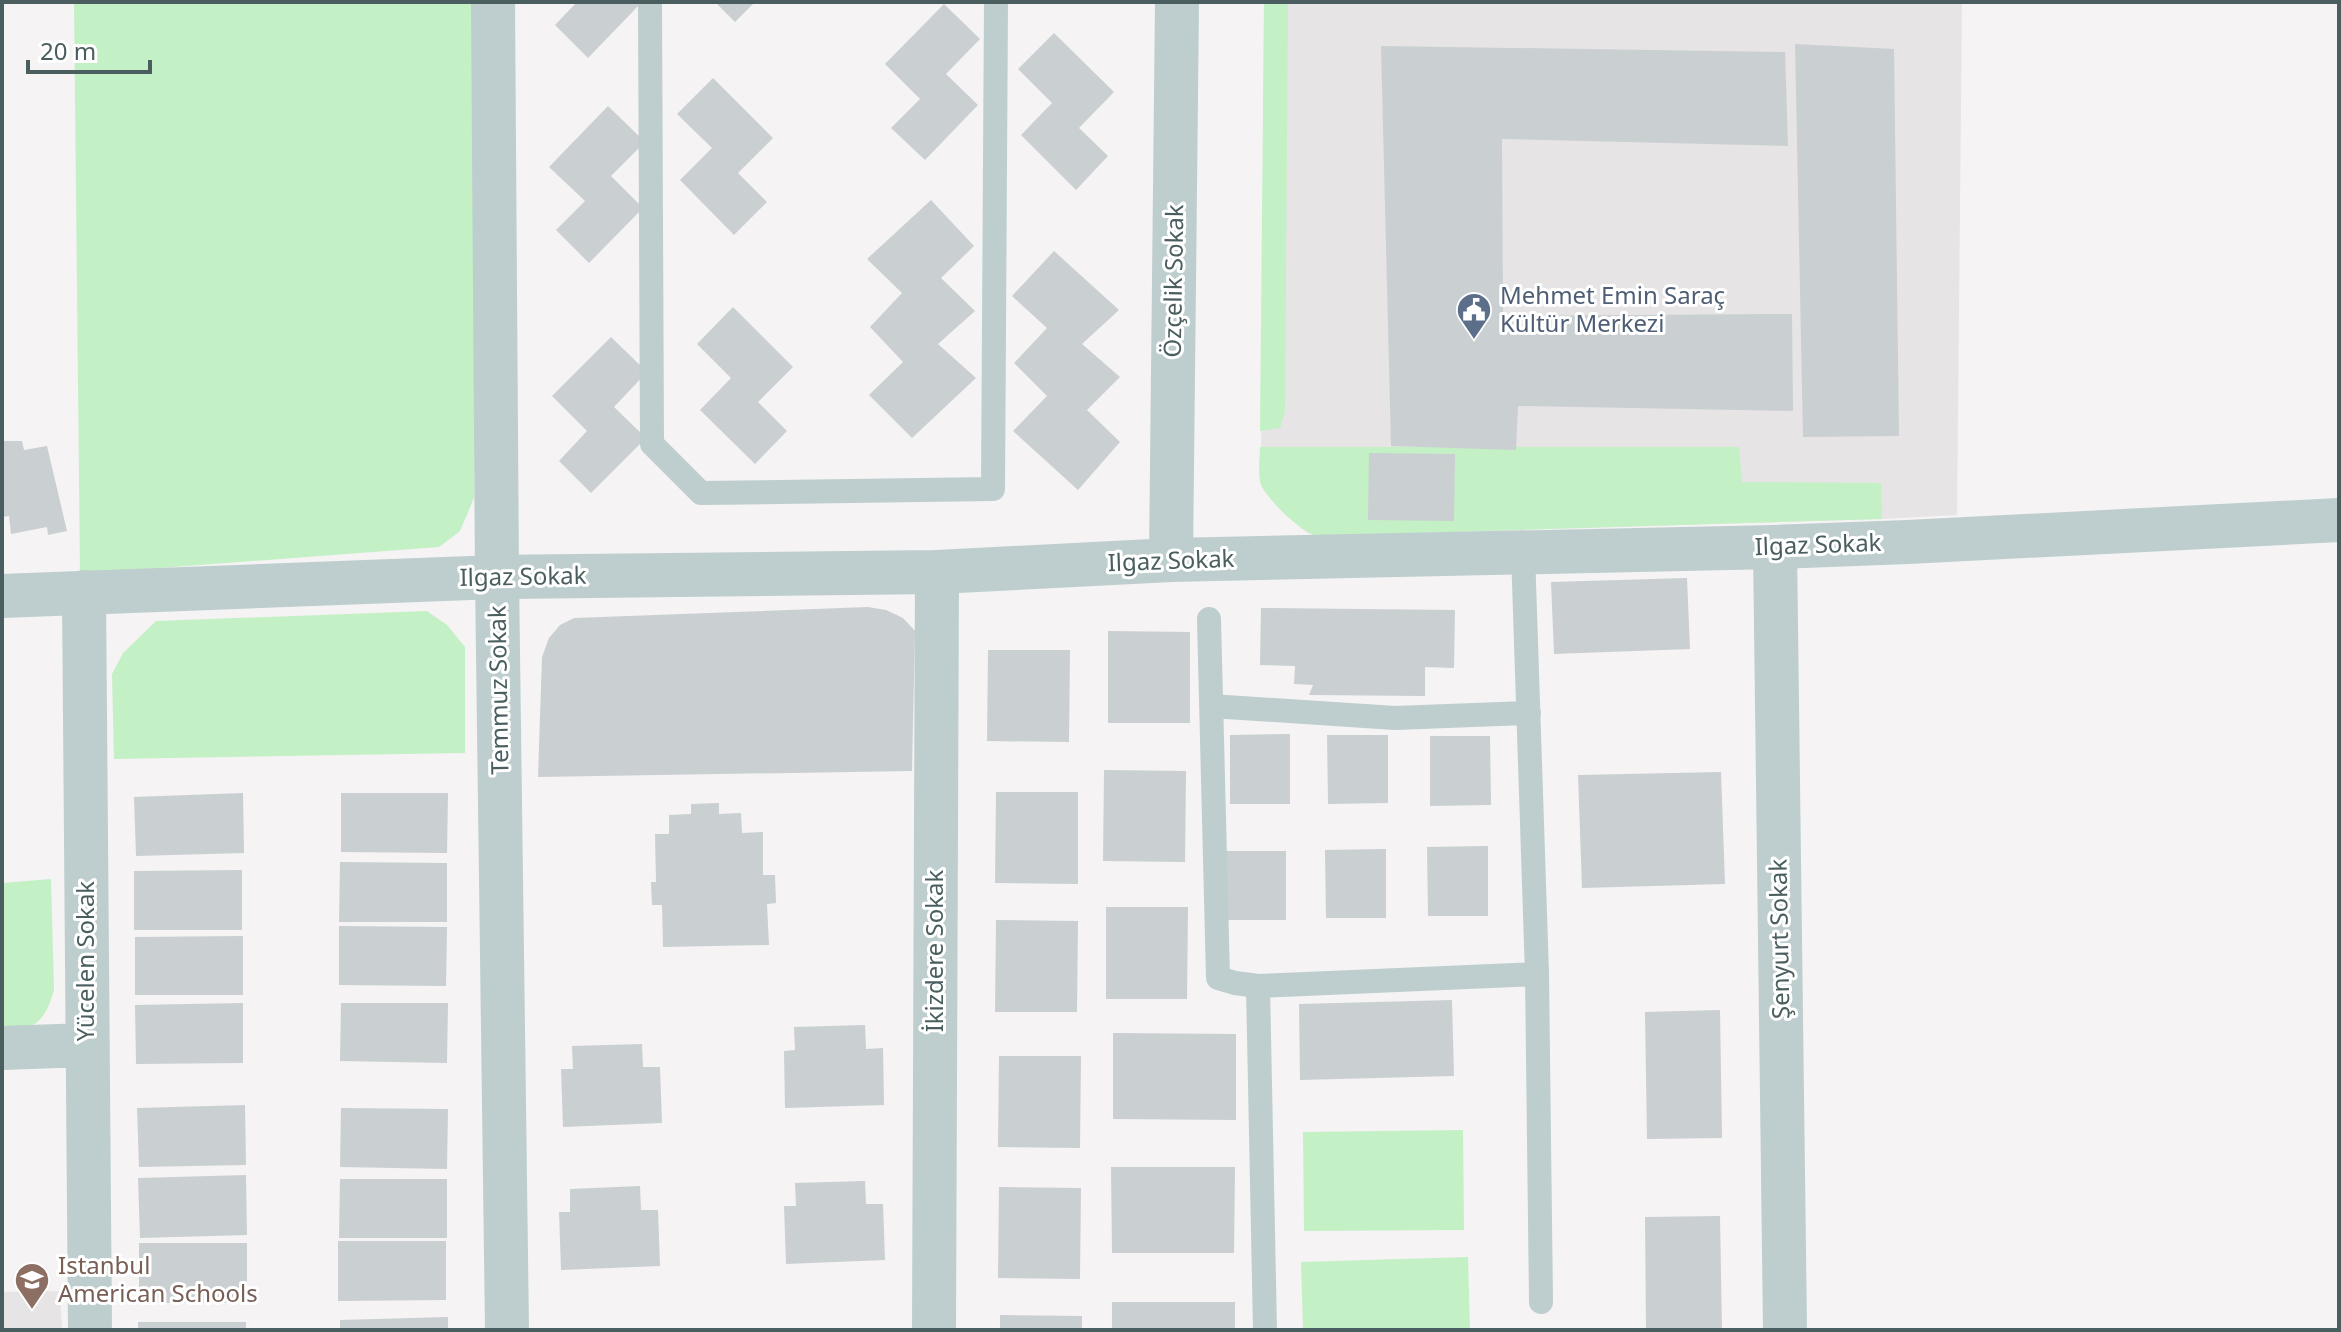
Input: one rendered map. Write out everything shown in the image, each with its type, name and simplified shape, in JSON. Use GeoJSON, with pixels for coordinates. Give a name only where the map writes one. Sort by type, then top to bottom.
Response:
{"type":"FeatureCollection","features":[{"type":"Feature","properties":{"kind":"street","name":"Temmuz Sokak"},"geometry":{"type":"LineString","coordinates":[[493,2],[507,1330]]}},
{"type":"Feature","properties":{"kind":"street","name":"Özçelik Sokak"},"geometry":{"type":"LineString","coordinates":[[1171,560],[1177,2]]}},
{"type":"Feature","properties":{"kind":"street","name":"Ilgaz Sokak"},"geometry":{"type":"LineString","coordinates":[[2,596],[497,577],[937,572],[1171,560],[1775,547],[2339,520]]}},
{"type":"Feature","properties":{"kind":"street","name":"Şenyurt Sokak"},"geometry":{"type":"LineString","coordinates":[[1775,547],[1785,1330]]}},
{"type":"Feature","properties":{"kind":"street","name":"İkizdere Sokak"},"geometry":{"type":"LineString","coordinates":[[934,1330],[937,572]]}},
{"type":"Feature","properties":{"kind":"street","name":"Yücelen Sokak"},"geometry":{"type":"LineString","coordinates":[[84,592],[90,1330]]}},
{"type":"Feature","properties":{"kind":"street"},"geometry":{"type":"LineString","coordinates":[[2,1048],[87,1045]]}},
{"type":"Feature","properties":{"kind":"lane"},"geometry":{"type":"LineString","coordinates":[[650,2],[652,444],[701,493],[993,489],[996,2]]}},
{"type":"Feature","properties":{"kind":"lane"},"geometry":{"type":"LineString","coordinates":[[1523,552],[1537,974],[1541,1302]]}},
{"type":"Feature","properties":{"kind":"lane"},"geometry":{"type":"LineString","coordinates":[[1209,619],[1218,978],[1258,986],[1537,974]]}},
{"type":"Feature","properties":{"kind":"lane"},"geometry":{"type":"LineString","coordinates":[[1211,706],[1395,718],[1529,713]]}},
{"type":"Feature","properties":{"kind":"lane"},"geometry":{"type":"LineString","coordinates":[[1258,986],[1265,1330]]}},
{"type":"Feature","properties":{"kind":"shaded area"},"geometry":{"type":"Polygon","coordinates":[[[1264,2],[1962,2],[1957,515],[1316,536],[1306,532],[1283,512],[1261,485],[1264,2]]]}},
{"type":"Feature","properties":{"kind":"shaded area","name":"Istanbul American Schools"},"geometry":{"type":"Polygon","coordinates":[[[60,1291],[62,1330],[2,1330],[2,1292],[60,1291]]]}},
{"type":"Feature","properties":{"kind":"green space"},"geometry":{"type":"Polygon","coordinates":[[[74,2],[475,2],[474,498],[460,531],[439,547],[80,574],[74,2]]]}},
{"type":"Feature","properties":{"kind":"green space"},"geometry":{"type":"Polygon","coordinates":[[[1264,2],[1288,2],[1285,412],[1280,428],[1260,431],[1264,2]]]}},
{"type":"Feature","properties":{"kind":"green space"},"geometry":{"type":"Polygon","coordinates":[[[1260,447],[1739,447],[1742,482],[1881,483],[1882,519],[1316,536],[1286,515],[1262,487],[1260,447]]]}},
{"type":"Feature","properties":{"kind":"green space"},"geometry":{"type":"Polygon","coordinates":[[[427,611],[447,625],[465,647],[465,753],[114,759],[112,674],[123,653],[156,621],[427,611]]]}},
{"type":"Feature","properties":{"kind":"green space"},"geometry":{"type":"Polygon","coordinates":[[[51,879],[54,990],[46,1012],[34,1025],[2,1027],[2,883],[51,879]]]}},
{"type":"Feature","properties":{"kind":"green space"},"geometry":{"type":"Polygon","coordinates":[[[1463,1130],[1464,1230],[1304,1231],[1303,1132],[1463,1130]]]}},
{"type":"Feature","properties":{"kind":"green space"},"geometry":{"type":"Polygon","coordinates":[[[1468,1257],[1470,1330],[1303,1330],[1301,1262],[1468,1257]]]}},
{"type":"Feature","properties":{"kind":"building"},"geometry":{"type":"Polygon","coordinates":[[[577,2],[642,2],[588,58],[555,25],[577,2]]]}},
{"type":"Feature","properties":{"kind":"building"},"geometry":{"type":"Polygon","coordinates":[[[715,2],[755,2],[735,22],[715,2]]]}},
{"type":"Feature","properties":{"kind":"building"},"geometry":{"type":"Polygon","coordinates":[[[944,4],[980,39],[946,74],[978,105],[925,160],[891,128],[920,99],[885,64],[944,4]]]}},
{"type":"Feature","properties":{"kind":"building"},"geometry":{"type":"Polygon","coordinates":[[[1054,33],[1114,92],[1079,128],[1108,156],[1076,190],[1021,135],[1052,103],[1018,69],[1054,33]]]}},
{"type":"Feature","properties":{"kind":"building"},"geometry":{"type":"Polygon","coordinates":[[[1795,44],[1894,49],[1899,436],[1803,437],[1795,44]]]}},
{"type":"Feature","properties":{"kind":"building"},"geometry":{"type":"Polygon","coordinates":[[[1381,46],[1785,52],[1788,146],[1502,139],[1503,316],[1792,314],[1793,411],[1518,406],[1516,450],[1391,446],[1381,46]]]}},
{"type":"Feature","properties":{"kind":"building"},"geometry":{"type":"Polygon","coordinates":[[[713,78],[773,138],[738,173],[767,202],[734,235],[680,180],[712,148],[677,114],[713,78]]]}},
{"type":"Feature","properties":{"kind":"building"},"geometry":{"type":"Polygon","coordinates":[[[608,106],[645,142],[611,176],[643,208],[589,263],[556,230],[585,201],[549,167],[608,106]]]}},
{"type":"Feature","properties":{"kind":"building"},"geometry":{"type":"Polygon","coordinates":[[[931,200],[974,246],[941,278],[975,311],[938,344],[976,378],[912,438],[869,395],[903,362],[870,327],[902,293],[867,259],[931,200]]]}},
{"type":"Feature","properties":{"kind":"building"},"geometry":{"type":"Polygon","coordinates":[[[1054,251],[1119,310],[1082,344],[1120,377],[1087,410],[1120,442],[1078,490],[1013,431],[1047,396],[1014,363],[1047,328],[1012,296],[1054,251]]]}},
{"type":"Feature","properties":{"kind":"building"},"geometry":{"type":"Polygon","coordinates":[[[733,307],[793,367],[758,402],[787,431],[755,464],[700,410],[731,378],[697,344],[733,307]]]}},
{"type":"Feature","properties":{"kind":"building"},"geometry":{"type":"Polygon","coordinates":[[[611,337],[647,372],[614,407],[646,438],[591,493],[559,461],[587,431],[552,396],[611,337]]]}},
{"type":"Feature","properties":{"kind":"building"},"geometry":{"type":"Polygon","coordinates":[[[2,441],[22,441],[24,450],[47,446],[67,531],[48,535],[47,527],[11,534],[9,516],[2,517],[2,441]]]}},
{"type":"Feature","properties":{"kind":"building"},"geometry":{"type":"Polygon","coordinates":[[[1369,453],[1455,454],[1454,521],[1368,520],[1369,453]]]}},
{"type":"Feature","properties":{"kind":"building"},"geometry":{"type":"Polygon","coordinates":[[[1687,578],[1690,649],[1554,654],[1551,582],[1687,578]]]}},
{"type":"Feature","properties":{"kind":"building"},"geometry":{"type":"Polygon","coordinates":[[[868,607],[886,610],[903,618],[915,631],[912,771],[538,777],[542,657],[549,638],[560,625],[574,618],[868,607]]]}},
{"type":"Feature","properties":{"kind":"building"},"geometry":{"type":"Polygon","coordinates":[[[1261,608],[1455,610],[1454,668],[1425,667],[1425,696],[1309,695],[1313,685],[1294,684],[1295,666],[1260,665],[1261,608]]]}},
{"type":"Feature","properties":{"kind":"building"},"geometry":{"type":"Polygon","coordinates":[[[1108,631],[1190,632],[1190,723],[1108,723],[1108,631]]]}},
{"type":"Feature","properties":{"kind":"building"},"geometry":{"type":"Polygon","coordinates":[[[988,650],[1070,650],[1069,742],[987,741],[988,650]]]}},
{"type":"Feature","properties":{"kind":"building"},"geometry":{"type":"Polygon","coordinates":[[[1290,734],[1290,804],[1230,804],[1230,735],[1290,734]]]}},
{"type":"Feature","properties":{"kind":"building"},"geometry":{"type":"Polygon","coordinates":[[[1327,735],[1388,735],[1388,803],[1328,804],[1327,735]]]}},
{"type":"Feature","properties":{"kind":"building"},"geometry":{"type":"Polygon","coordinates":[[[1430,736],[1490,736],[1491,805],[1430,806],[1430,736]]]}},
{"type":"Feature","properties":{"kind":"building"},"geometry":{"type":"Polygon","coordinates":[[[1104,770],[1186,771],[1185,862],[1103,861],[1104,770]]]}},
{"type":"Feature","properties":{"kind":"building"},"geometry":{"type":"Polygon","coordinates":[[[1721,772],[1725,884],[1582,888],[1578,775],[1721,772]]]}},
{"type":"Feature","properties":{"kind":"building"},"geometry":{"type":"Polygon","coordinates":[[[996,792],[1078,792],[1078,884],[995,883],[996,792]]]}},
{"type":"Feature","properties":{"kind":"building"},"geometry":{"type":"Polygon","coordinates":[[[243,793],[244,853],[136,856],[134,797],[243,793]]]}},
{"type":"Feature","properties":{"kind":"building"},"geometry":{"type":"Polygon","coordinates":[[[341,793],[448,793],[447,853],[341,852],[341,793]]]}},
{"type":"Feature","properties":{"kind":"building"},"geometry":{"type":"Polygon","coordinates":[[[719,803],[719,814],[741,813],[742,833],[763,832],[763,875],[775,875],[776,903],[767,904],[769,945],[663,947],[662,905],[652,905],[651,882],[656,882],[655,834],[669,834],[669,815],[691,814],[691,804],[719,803]]]}},
{"type":"Feature","properties":{"kind":"building"},"geometry":{"type":"Polygon","coordinates":[[[1488,846],[1488,916],[1428,916],[1427,847],[1488,846]]]}},
{"type":"Feature","properties":{"kind":"building"},"geometry":{"type":"Polygon","coordinates":[[[1386,849],[1386,918],[1326,918],[1325,850],[1386,849]]]}},
{"type":"Feature","properties":{"kind":"building"},"geometry":{"type":"Polygon","coordinates":[[[1225,851],[1286,851],[1286,920],[1225,920],[1225,851]]]}},
{"type":"Feature","properties":{"kind":"building"},"geometry":{"type":"Polygon","coordinates":[[[340,862],[447,863],[447,922],[339,922],[340,862]]]}},
{"type":"Feature","properties":{"kind":"building"},"geometry":{"type":"Polygon","coordinates":[[[242,870],[242,930],[134,930],[134,871],[242,870]]]}},
{"type":"Feature","properties":{"kind":"building"},"geometry":{"type":"Polygon","coordinates":[[[1106,907],[1188,907],[1187,999],[1106,999],[1106,907]]]}},
{"type":"Feature","properties":{"kind":"building"},"geometry":{"type":"Polygon","coordinates":[[[996,920],[1078,921],[1077,1012],[995,1012],[996,920]]]}},
{"type":"Feature","properties":{"kind":"building"},"geometry":{"type":"Polygon","coordinates":[[[339,926],[447,927],[446,986],[339,985],[339,926]]]}},
{"type":"Feature","properties":{"kind":"building"},"geometry":{"type":"Polygon","coordinates":[[[243,936],[243,995],[135,995],[135,937],[243,936]]]}},
{"type":"Feature","properties":{"kind":"building"},"geometry":{"type":"Polygon","coordinates":[[[1452,1000],[1454,1076],[1300,1080],[1299,1004],[1452,1000]]]}},
{"type":"Feature","properties":{"kind":"building"},"geometry":{"type":"Polygon","coordinates":[[[243,1003],[243,1063],[136,1064],[135,1005],[243,1003]]]}},
{"type":"Feature","properties":{"kind":"building"},"geometry":{"type":"Polygon","coordinates":[[[341,1003],[448,1003],[447,1063],[340,1061],[341,1003]]]}},
{"type":"Feature","properties":{"kind":"building"},"geometry":{"type":"Polygon","coordinates":[[[1720,1010],[1722,1138],[1647,1139],[1645,1012],[1720,1010]]]}},
{"type":"Feature","properties":{"kind":"building"},"geometry":{"type":"Polygon","coordinates":[[[865,1025],[866,1049],[883,1048],[884,1105],[785,1108],[784,1051],[795,1050],[794,1027],[865,1025]]]}},
{"type":"Feature","properties":{"kind":"building"},"geometry":{"type":"Polygon","coordinates":[[[1113,1033],[1236,1034],[1236,1120],[1113,1119],[1113,1033]]]}},
{"type":"Feature","properties":{"kind":"building"},"geometry":{"type":"Polygon","coordinates":[[[642,1044],[643,1067],[660,1067],[662,1123],[563,1127],[561,1069],[573,1069],[572,1046],[642,1044]]]}},
{"type":"Feature","properties":{"kind":"building"},"geometry":{"type":"Polygon","coordinates":[[[999,1056],[1081,1056],[1080,1148],[998,1147],[999,1056]]]}},
{"type":"Feature","properties":{"kind":"building"},"geometry":{"type":"Polygon","coordinates":[[[245,1105],[246,1165],[139,1167],[137,1108],[245,1105]]]}},
{"type":"Feature","properties":{"kind":"building"},"geometry":{"type":"Polygon","coordinates":[[[341,1108],[448,1109],[447,1169],[340,1167],[341,1108]]]}},
{"type":"Feature","properties":{"kind":"building"},"geometry":{"type":"Polygon","coordinates":[[[1111,1167],[1235,1167],[1234,1253],[1112,1253],[1111,1167]]]}},
{"type":"Feature","properties":{"kind":"building"},"geometry":{"type":"Polygon","coordinates":[[[246,1175],[247,1235],[140,1238],[138,1178],[246,1175]]]}},
{"type":"Feature","properties":{"kind":"building"},"geometry":{"type":"Polygon","coordinates":[[[340,1179],[447,1179],[447,1238],[339,1238],[340,1179]]]}},
{"type":"Feature","properties":{"kind":"building"},"geometry":{"type":"Polygon","coordinates":[[[865,1181],[866,1204],[883,1204],[885,1260],[786,1264],[784,1206],[796,1206],[795,1183],[865,1181]]]}},
{"type":"Feature","properties":{"kind":"building"},"geometry":{"type":"Polygon","coordinates":[[[640,1186],[641,1210],[658,1210],[660,1266],[561,1270],[559,1212],[570,1212],[570,1189],[640,1186]]]}},
{"type":"Feature","properties":{"kind":"building"},"geometry":{"type":"Polygon","coordinates":[[[999,1187],[1081,1188],[1080,1279],[998,1278],[999,1187]]]}},
{"type":"Feature","properties":{"kind":"building"},"geometry":{"type":"Polygon","coordinates":[[[1720,1216],[1722,1330],[1646,1330],[1645,1217],[1720,1216]]]}},
{"type":"Feature","properties":{"kind":"building"},"geometry":{"type":"Polygon","coordinates":[[[338,1241],[446,1241],[446,1300],[338,1301],[338,1241]]]}},
{"type":"Feature","properties":{"kind":"building"},"geometry":{"type":"Polygon","coordinates":[[[139,1243],[247,1243],[247,1303],[139,1303],[139,1243]]]}},
{"type":"Feature","properties":{"kind":"building"},"geometry":{"type":"Polygon","coordinates":[[[1112,1302],[1235,1302],[1235,1330],[1112,1330],[1112,1302]]]}},
{"type":"Feature","properties":{"kind":"building"},"geometry":{"type":"Polygon","coordinates":[[[1000,1315],[1082,1316],[1082,1330],[1000,1330],[1000,1315]]]}},
{"type":"Feature","properties":{"kind":"building"},"geometry":{"type":"Polygon","coordinates":[[[448,1317],[448,1330],[340,1330],[340,1320],[448,1317]]]}},
{"type":"Feature","properties":{"kind":"building"},"geometry":{"type":"Polygon","coordinates":[[[138,1322],[246,1322],[246,1330],[138,1330],[138,1322]]]}},
{"type":"Feature","properties":{"kind":"place","name":"Mehmet Emin Saraç Kültür Merkezi"},"geometry":{"type":"Point","coordinates":[1474,341]}},
{"type":"Feature","properties":{"kind":"place","name":"Istanbul American Schools"},"geometry":{"type":"Point","coordinates":[32,1311]}}]}
